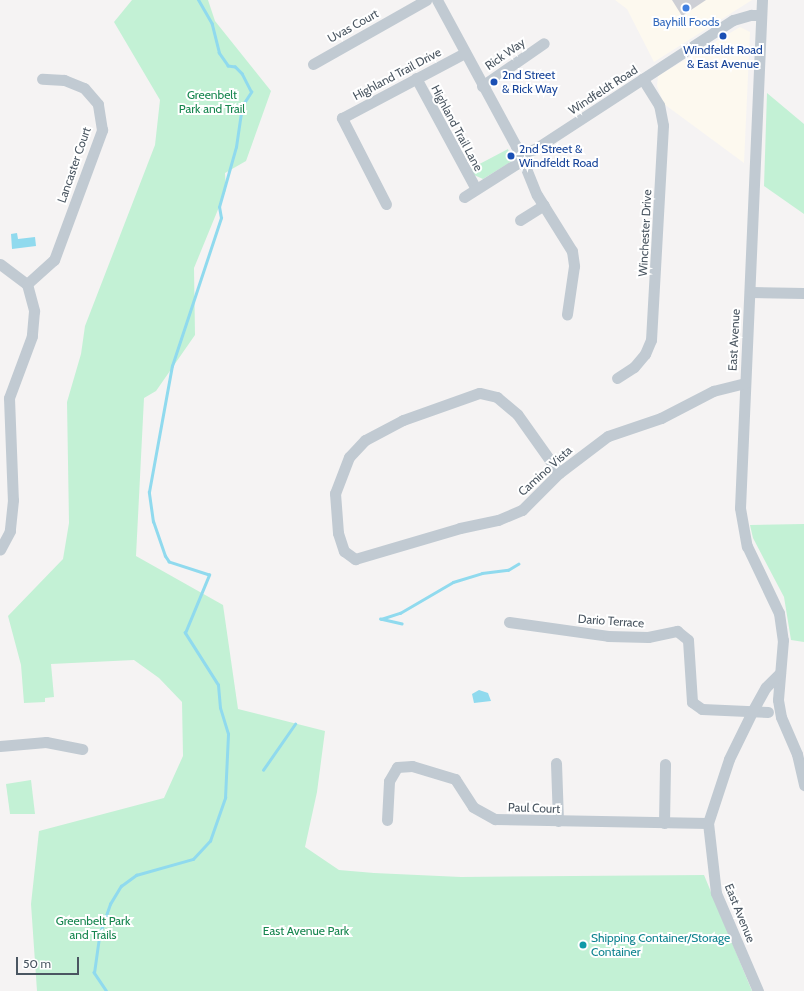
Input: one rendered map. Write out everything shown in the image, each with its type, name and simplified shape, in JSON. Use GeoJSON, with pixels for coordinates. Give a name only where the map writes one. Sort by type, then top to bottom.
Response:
{"type":"FeatureCollection","features":[{"type":"Feature","properties":{"kind":"street","name":"Uvas Court"},"geometry":{"type":"LineString","coordinates":[[313,64],[426,0]]}},
{"type":"Feature","properties":{"kind":"street"},"geometry":{"type":"LineString","coordinates":[[437,0],[482,86],[516,146],[524,152],[525,166],[544,205],[572,251],[574,266],[567,314]]}},
{"type":"Feature","properties":{"kind":"street","name":"East Avenue"},"geometry":{"type":"LineString","coordinates":[[762,0],[740,508],[747,546],[779,613],[783,640],[778,700],[781,716],[798,754],[804,785]]}},
{"type":"Feature","properties":{"kind":"street","name":"Windfeldt Road"},"geometry":{"type":"LineString","coordinates":[[464,197],[516,164],[524,152],[535,149],[733,20],[751,15],[761,16]]}},
{"type":"Feature","properties":{"kind":"street","name":"Rick Way"},"geometry":{"type":"LineString","coordinates":[[482,86],[544,43]]}},
{"type":"Feature","properties":{"kind":"street","name":"Highland Trail Drive"},"geometry":{"type":"LineString","coordinates":[[386,204],[342,118],[465,53]]}},
{"type":"Feature","properties":{"kind":"street","name":"Highland Trail Lane"},"geometry":{"type":"LineString","coordinates":[[416,78],[476,189]]}},
{"type":"Feature","properties":{"kind":"street","name":"Lancaster Court"},"geometry":{"type":"LineString","coordinates":[[27,284],[54,260],[102,130],[98,104],[84,88],[64,80],[42,79]]}},
{"type":"Feature","properties":{"kind":"street","name":"Winchester Drive"},"geometry":{"type":"LineString","coordinates":[[617,378],[637,363],[651,340],[663,125],[659,105],[643,79]]}},
{"type":"Feature","properties":{"kind":"street"},"geometry":{"type":"LineString","coordinates":[[520,220],[544,205]]}},
{"type":"Feature","properties":{"kind":"street"},"geometry":{"type":"LineString","coordinates":[[0,264],[27,284],[34,311],[32,336],[4,398],[13,500],[10,531],[0,550]]}},
{"type":"Feature","properties":{"kind":"street"},"geometry":{"type":"LineString","coordinates":[[750,292],[804,293]]}},
{"type":"Feature","properties":{"kind":"street","name":"Camino Vista"},"geometry":{"type":"LineString","coordinates":[[559,473],[517,414],[497,396],[479,393],[403,420],[366,440],[349,457],[335,493],[338,533],[344,551],[355,559],[460,528],[498,520],[522,510],[559,473],[608,436],[661,418],[713,391],[745,383]]}},
{"type":"Feature","properties":{"kind":"street","name":"Dario Terrace"},"geometry":{"type":"LineString","coordinates":[[509,622],[608,636],[648,637],[677,631],[688,640],[692,702],[702,709],[753,710],[768,712]]}},
{"type":"Feature","properties":{"kind":"street","name":"East Avenue"},"geometry":{"type":"LineString","coordinates":[[758,991],[716,893],[708,823],[729,759],[746,729],[753,710],[766,687],[780,674]]}},
{"type":"Feature","properties":{"kind":"street"},"geometry":{"type":"LineString","coordinates":[[768,712],[781,716]]}},
{"type":"Feature","properties":{"kind":"street","name":"East Avenue"},"geometry":{"type":"LineString","coordinates":[[746,729],[768,712]]}},
{"type":"Feature","properties":{"kind":"street"},"geometry":{"type":"LineString","coordinates":[[0,746],[46,742],[82,749]]}},
{"type":"Feature","properties":{"kind":"street"},"geometry":{"type":"LineString","coordinates":[[556,763],[558,821]]}},
{"type":"Feature","properties":{"kind":"street"},"geometry":{"type":"LineString","coordinates":[[664,823],[665,764]]}},
{"type":"Feature","properties":{"kind":"street","name":"Paul Court"},"geometry":{"type":"LineString","coordinates":[[387,820],[389,781],[398,767],[412,766],[435,771],[455,778],[474,807],[495,819],[708,823]]}},
{"type":"Feature","properties":{"kind":"shaded area"},"geometry":{"type":"Polygon","coordinates":[[[615,0],[752,0],[654,62],[627,9],[615,0]]]}},
{"type":"Feature","properties":{"kind":"shaded area"},"geometry":{"type":"Polygon","coordinates":[[[740,27],[750,32],[744,163],[664,104],[657,86],[658,76],[740,27]]]}},
{"type":"Feature","properties":{"kind":"green space"},"geometry":{"type":"Polygon","coordinates":[[[132,0],[208,0],[215,21],[271,91],[246,161],[225,173],[226,190],[194,268],[195,335],[156,391],[144,398],[136,556],[223,605],[238,709],[325,731],[317,792],[305,847],[339,870],[374,873],[461,877],[704,875],[752,991],[37,991],[31,904],[39,831],[164,798],[183,756],[182,702],[159,678],[134,660],[51,664],[54,697],[45,698],[45,702],[24,703],[21,665],[8,616],[63,559],[69,523],[67,402],[81,354],[85,326],[155,145],[160,100],[114,22],[132,0]]]}},
{"type":"Feature","properties":{"kind":"green space"},"geometry":{"type":"Polygon","coordinates":[[[767,93],[804,124],[804,214],[764,186],[767,93]]]}},
{"type":"Feature","properties":{"kind":"green space"},"geometry":{"type":"Polygon","coordinates":[[[508,149],[512,161],[483,179],[474,175],[470,169],[508,149]]]}},
{"type":"Feature","properties":{"kind":"green space"},"geometry":{"type":"Polygon","coordinates":[[[804,524],[804,642],[791,640],[784,597],[753,538],[750,525],[804,524]]]}},
{"type":"Feature","properties":{"kind":"green space"},"geometry":{"type":"Polygon","coordinates":[[[31,780],[35,814],[10,814],[6,784],[31,780]]]}},
{"type":"Feature","properties":{"kind":"water"},"geometry":{"type":"Polygon","coordinates":[[[17,233],[18,239],[35,237],[36,246],[12,249],[11,234],[17,233]]]}},
{"type":"Feature","properties":{"kind":"water"},"geometry":{"type":"Polygon","coordinates":[[[479,690],[488,693],[491,701],[474,703],[472,694],[479,690]]]}},
{"type":"Feature","properties":{"kind":"building","name":"Bayhill Foods"},"geometry":{"type":"Polygon","coordinates":[[[672,0],[706,0],[682,16],[672,0]]]}},
{"type":"Feature","properties":{"kind":"waterway"},"geometry":{"type":"LineString","coordinates":[[106,991],[94,973],[99,936],[110,904],[121,886],[136,875],[193,859],[210,841],[225,798],[228,734],[220,708],[218,685],[185,633],[209,575],[169,562],[165,556],[153,522],[149,492],[172,366],[221,218],[219,207],[236,147],[242,106],[251,92],[242,74],[235,67],[228,66],[219,53],[212,24],[198,0]]}},
{"type":"Feature","properties":{"kind":"waterway"},"geometry":{"type":"LineString","coordinates":[[402,624],[381,619],[400,613],[453,582],[482,573],[508,570],[518,564]]}},
{"type":"Feature","properties":{"kind":"waterway"},"geometry":{"type":"LineString","coordinates":[[263,770],[295,724]]}},
{"type":"Feature","properties":{"kind":"place","name":"Bayhill Foods"},"geometry":{"type":"Point","coordinates":[686,8]}},
{"type":"Feature","properties":{"kind":"place","name":"Windfeldt Road & East Avenue"},"geometry":{"type":"Point","coordinates":[723,36]}},
{"type":"Feature","properties":{"kind":"place","name":"2nd Street & Rick Way"},"geometry":{"type":"Point","coordinates":[494,82]}},
{"type":"Feature","properties":{"kind":"place","name":"2nd Street & Windfeldt Road"},"geometry":{"type":"Point","coordinates":[511,156]}},
{"type":"Feature","properties":{"kind":"place","name":"Shipping Container/Storage Container"},"geometry":{"type":"Point","coordinates":[583,945]}},
{"type":"Feature","properties":{"kind":"park label","name":"Greenbelt Park and Trail"},"geometry":{"type":"Point","coordinates":[212,102]}},
{"type":"Feature","properties":{"kind":"park label","name":"Greenbelt Park and Trails"},"geometry":{"type":"Point","coordinates":[93,928]}},
{"type":"Feature","properties":{"kind":"park label","name":"East Avenue Park"},"geometry":{"type":"Point","coordinates":[306,931]}}]}
